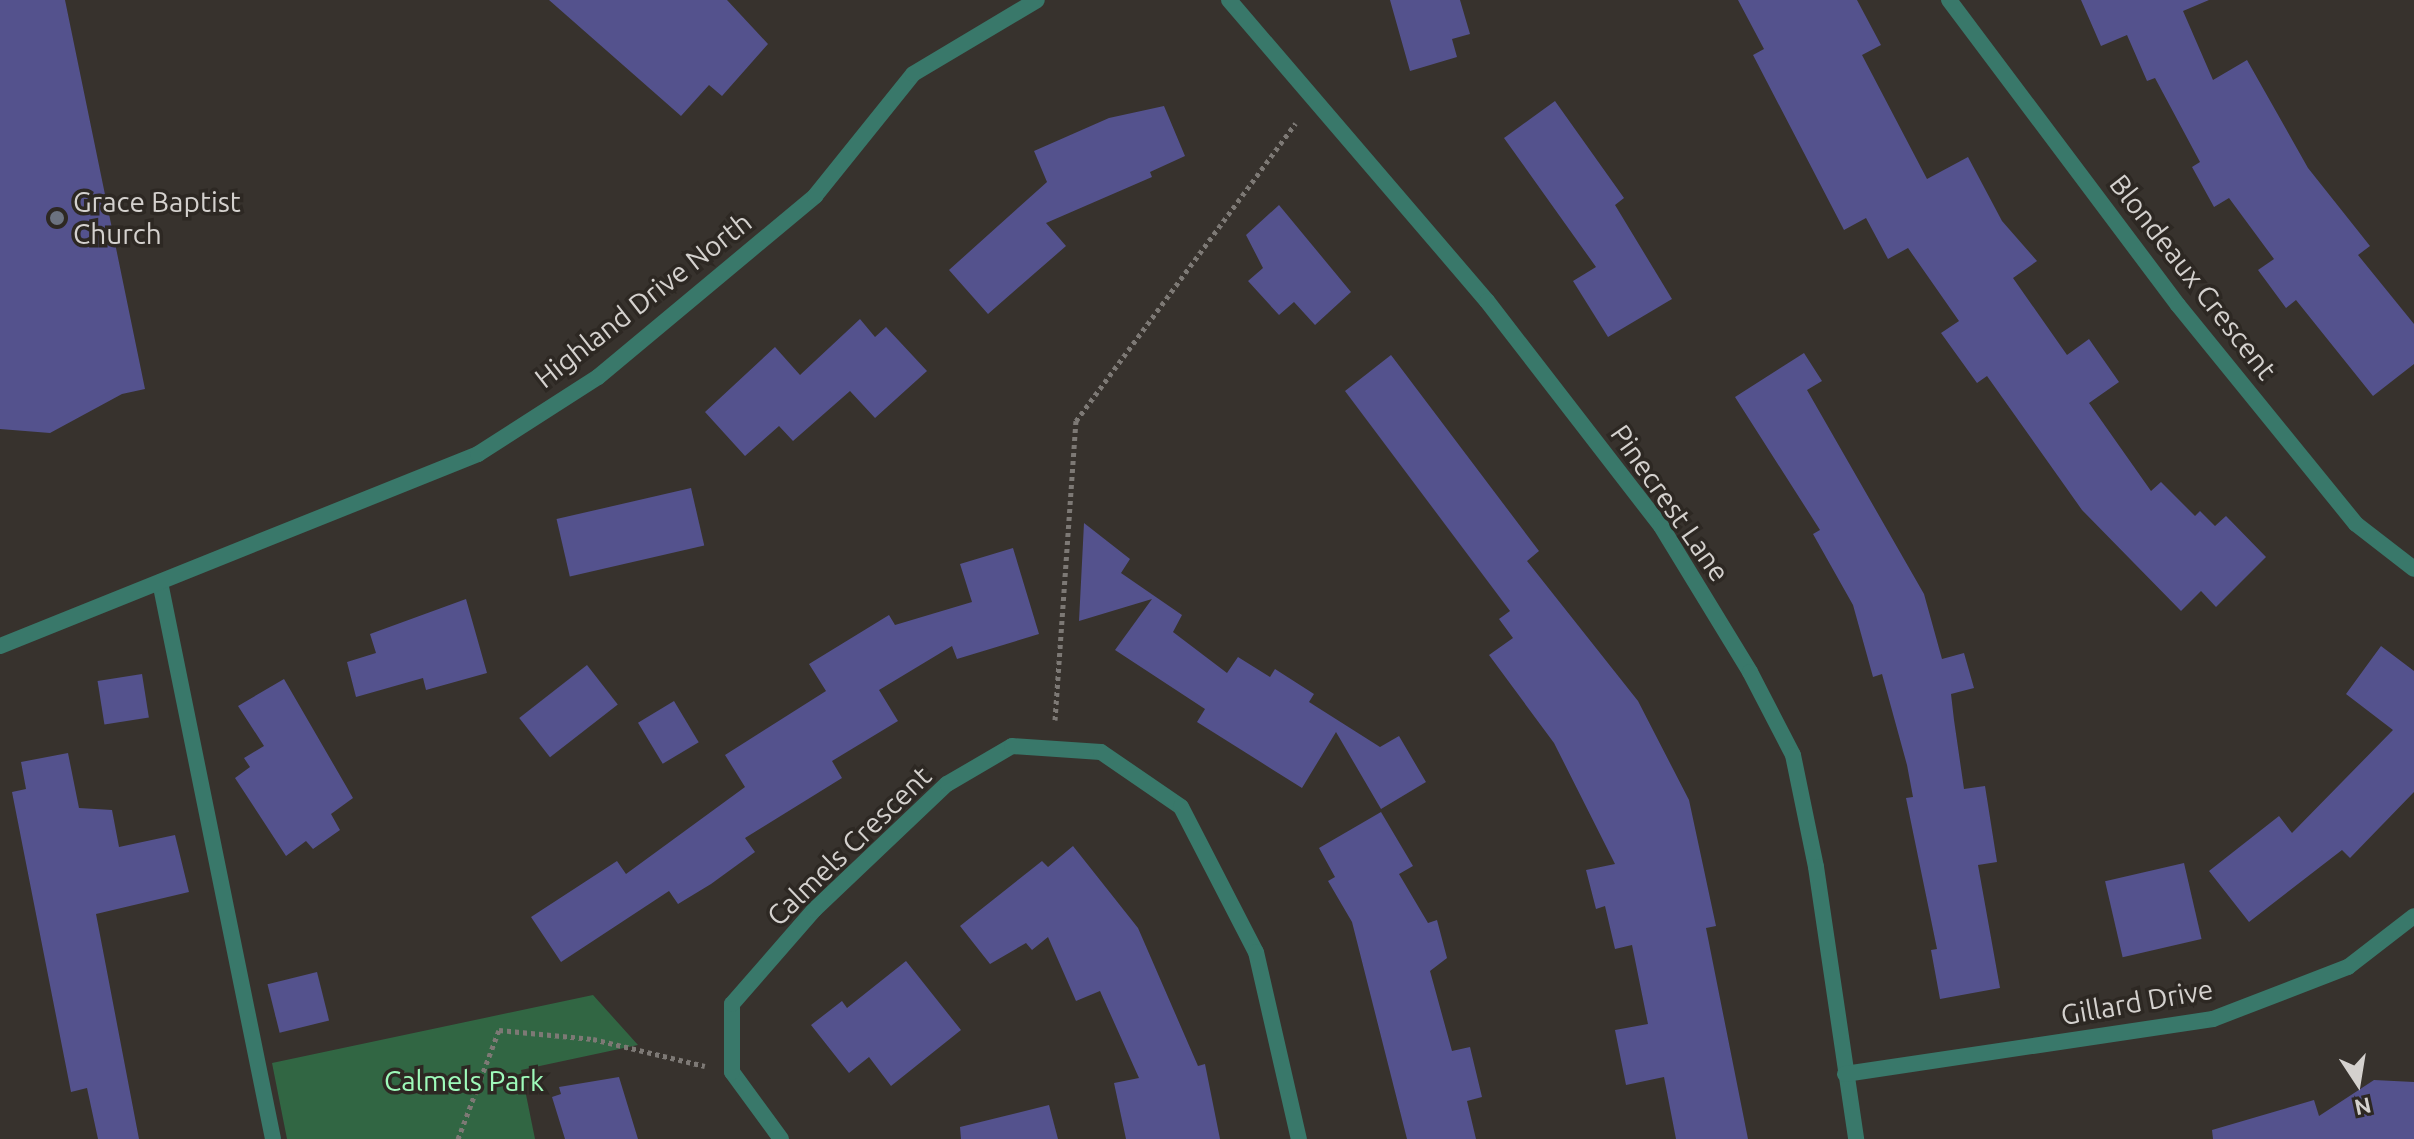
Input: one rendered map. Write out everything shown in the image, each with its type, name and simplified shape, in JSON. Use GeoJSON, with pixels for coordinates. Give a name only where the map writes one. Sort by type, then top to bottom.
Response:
{"type":"FeatureCollection","features":[{"type":"Feature","properties":{"kind":"street","name":"Highland Drive North"},"geometry":{"type":"LineString","coordinates":[[0,646],[478,454],[598,377],[815,196],[913,74],[1037,0]]}},
{"type":"Feature","properties":{"kind":"street","name":"Pinecrest Lane"},"geometry":{"type":"LineString","coordinates":[[1229,0],[1487,301],[1661,526],[1750,672],[1793,755],[1816,867],[1856,1139]]}},
{"type":"Feature","properties":{"kind":"street","name":"Blondeaux Crescent"},"geometry":{"type":"LineString","coordinates":[[1949,0],[2178,305],[2346,512],[2414,569]]}},
{"type":"Feature","properties":{"kind":"street"},"geometry":{"type":"LineString","coordinates":[[160,582],[273,1139]]}},
{"type":"Feature","properties":{"kind":"street","name":"Calmels Crescent"},"geometry":{"type":"LineString","coordinates":[[732,1072],[732,1004],[814,910],[947,784],[1012,746],[1101,752],[1181,807],[1256,952],[1299,1139]]}},
{"type":"Feature","properties":{"kind":"street","name":"Gillard Drive"},"geometry":{"type":"LineString","coordinates":[[1845,1074],[2213,1019],[2348,967],[2414,916]]}},
{"type":"Feature","properties":{"kind":"street"},"geometry":{"type":"LineString","coordinates":[[732,1072],[781,1139]]}},
{"type":"Feature","properties":{"kind":"path"},"geometry":{"type":"LineString","coordinates":[[1053,749],[1076,421],[1314,99]]}},
{"type":"Feature","properties":{"kind":"path"},"geometry":{"type":"LineString","coordinates":[[458,1139],[499,1030],[593,1039],[732,1072]]}},
{"type":"Feature","properties":{"kind":"green space","name":"Calmels Park"},"geometry":{"type":"Polygon","coordinates":[[[593,995],[638,1045],[521,1070],[535,1139],[287,1139],[272,1063],[593,995]]]}},
{"type":"Feature","properties":{"kind":"building","name":"Grace Baptist Church"},"geometry":{"type":"Polygon","coordinates":[[[0,0],[65,0],[145,389],[122,394],[50,433],[0,429],[0,0]]]}},
{"type":"Feature","properties":{"kind":"building"},"geometry":{"type":"Polygon","coordinates":[[[549,0],[727,0],[768,44],[722,96],[709,85],[681,116],[549,0]]]}},
{"type":"Feature","properties":{"kind":"building"},"geometry":{"type":"Polygon","coordinates":[[[1390,0],[1460,0],[1470,34],[1452,39],[1457,57],[1410,71],[1390,0]]]}},
{"type":"Feature","properties":{"kind":"building"},"geometry":{"type":"Polygon","coordinates":[[[1738,0],[1857,0],[1881,45],[1862,55],[1927,179],[1968,157],[2002,221],[2037,261],[2013,278],[2067,355],[2089,339],[2119,382],[2089,403],[2151,491],[2161,482],[2195,516],[2200,511],[2215,526],[2226,516],[2266,557],[2216,607],[2201,591],[2181,611],[2082,510],[1987,376],[1977,383],[1941,333],[1959,321],[1908,248],[1888,259],[1866,218],[1844,230],[1753,55],[1764,49],[1738,0]]]}},
{"type":"Feature","properties":{"kind":"building"},"geometry":{"type":"Polygon","coordinates":[[[2081,0],[2209,0],[2183,11],[2213,80],[2247,60],[2308,168],[2370,246],[2358,255],[2414,324],[2414,364],[2373,396],[2296,300],[2286,308],[2258,270],[2274,259],[2229,198],[2214,207],[2192,167],[2200,162],[2155,78],[2147,81],[2127,35],[2101,46],[2081,0]]]}},
{"type":"Feature","properties":{"kind":"building"},"geometry":{"type":"Polygon","coordinates":[[[1555,101],[1624,198],[1615,205],[1672,299],[1608,337],[1573,281],[1596,267],[1504,138],[1555,101]]]}},
{"type":"Feature","properties":{"kind":"building"},"geometry":{"type":"Polygon","coordinates":[[[1164,106],[1185,156],[1150,172],[1152,177],[1046,223],[1066,246],[988,314],[949,270],[1047,182],[1034,151],[1109,118],[1164,106]]]}},
{"type":"Feature","properties":{"kind":"building"},"geometry":{"type":"Polygon","coordinates":[[[1279,205],[1351,292],[1315,325],[1294,302],[1279,315],[1248,281],[1263,268],[1246,235],[1279,205]]]}},
{"type":"Feature","properties":{"kind":"building"},"geometry":{"type":"Polygon","coordinates":[[[860,319],[875,337],[886,327],[927,371],[875,418],[850,391],[793,441],[779,426],[745,456],[705,412],[775,347],[800,375],[860,319]]]}},
{"type":"Feature","properties":{"kind":"building"},"geometry":{"type":"Polygon","coordinates":[[[1804,353],[1822,381],[1807,390],[1924,594],[1942,659],[1964,653],[1974,688],[1951,694],[1964,789],[1985,786],[1997,862],[1978,865],[2000,988],[1940,999],[1931,950],[1937,949],[1906,798],[1913,797],[1882,674],[1873,677],[1853,605],[1813,534],[1820,530],[1735,397],[1804,353]]]}},
{"type":"Feature","properties":{"kind":"building"},"geometry":{"type":"Polygon","coordinates":[[[1391,355],[1539,551],[1527,561],[1638,701],[1689,800],[1716,926],[1706,928],[1748,1139],[1676,1139],[1664,1077],[1626,1085],[1615,1030],[1648,1024],[1632,945],[1615,949],[1605,906],[1596,909],[1586,870],[1615,864],[1554,743],[1489,655],[1513,638],[1499,619],[1510,611],[1345,391],[1391,355]]]}},
{"type":"Feature","properties":{"kind":"building"},"geometry":{"type":"Polygon","coordinates":[[[691,488],[704,545],[570,577],[557,519],[691,488]]]}},
{"type":"Feature","properties":{"kind":"building"},"geometry":{"type":"Polygon","coordinates":[[[1084,523],[1130,559],[1121,573],[1182,615],[1173,632],[1227,673],[1238,657],[1270,677],[1275,669],[1314,694],[1309,702],[1380,747],[1399,736],[1426,782],[1381,809],[1336,732],[1302,788],[1197,722],[1205,709],[1115,650],[1152,599],[1079,621],[1084,523]]]}},
{"type":"Feature","properties":{"kind":"building"},"geometry":{"type":"Polygon","coordinates":[[[1013,548],[1039,634],[957,659],[952,646],[879,690],[898,721],[832,761],[842,778],[745,838],[755,852],[711,884],[678,904],[669,891],[561,962],[531,917],[617,861],[626,874],[745,787],[725,755],[826,691],[809,664],[889,615],[895,625],[972,602],[960,564],[1013,548]]]}},
{"type":"Feature","properties":{"kind":"building"},"geometry":{"type":"Polygon","coordinates":[[[466,599],[487,673],[426,690],[423,678],[356,697],[347,662],[376,653],[370,634],[466,599]]]}},
{"type":"Feature","properties":{"kind":"building"},"geometry":{"type":"Polygon","coordinates":[[[2381,646],[2414,671],[2414,792],[2350,858],[2342,850],[2249,922],[2209,871],[2279,816],[2292,833],[2393,730],[2346,694],[2381,646]]]}},
{"type":"Feature","properties":{"kind":"building"},"geometry":{"type":"Polygon","coordinates":[[[587,665],[618,704],[550,757],[519,718],[587,665]]]}},
{"type":"Feature","properties":{"kind":"building"},"geometry":{"type":"Polygon","coordinates":[[[142,674],[149,717],[104,724],[98,681],[142,674]]]}},
{"type":"Feature","properties":{"kind":"building"},"geometry":{"type":"Polygon","coordinates":[[[284,679],[353,798],[331,814],[340,830],[313,849],[306,841],[286,856],[235,778],[250,767],[244,758],[264,746],[238,706],[284,679]]]}},
{"type":"Feature","properties":{"kind":"building"},"geometry":{"type":"Polygon","coordinates":[[[674,701],[699,742],[663,764],[638,723],[674,701]]]}},
{"type":"Feature","properties":{"kind":"building"},"geometry":{"type":"Polygon","coordinates":[[[68,753],[79,808],[112,810],[119,847],[175,835],[189,892],[96,914],[139,1139],[98,1139],[87,1088],[71,1092],[12,792],[26,789],[21,762],[68,753]]]}},
{"type":"Feature","properties":{"kind":"building"},"geometry":{"type":"Polygon","coordinates":[[[1381,812],[1413,866],[1399,874],[1428,923],[1437,920],[1447,958],[1430,971],[1452,1051],[1470,1047],[1482,1097],[1467,1101],[1476,1139],[1407,1139],[1352,922],[1328,881],[1335,877],[1319,848],[1381,812]]]}},
{"type":"Feature","properties":{"kind":"building"},"geometry":{"type":"Polygon","coordinates":[[[1073,846],[1138,928],[1198,1066],[1205,1064],[1220,1139],[1126,1139],[1114,1083],[1139,1078],[1100,991],[1076,1001],[1048,937],[1032,950],[1026,943],[990,964],[960,926],[1042,861],[1048,867],[1073,846]]]}},
{"type":"Feature","properties":{"kind":"building"},"geometry":{"type":"Polygon","coordinates":[[[2184,863],[2202,939],[2123,957],[2105,881],[2184,863]]]}},
{"type":"Feature","properties":{"kind":"building"},"geometry":{"type":"Polygon","coordinates":[[[906,961],[961,1030],[891,1086],[869,1057],[849,1073],[811,1025],[842,1001],[847,1008],[906,961]]]}},
{"type":"Feature","properties":{"kind":"building"},"geometry":{"type":"Polygon","coordinates":[[[317,972],[329,1021],[280,1033],[268,984],[317,972]]]}},
{"type":"Feature","properties":{"kind":"building"},"geometry":{"type":"Polygon","coordinates":[[[619,1077],[638,1139],[565,1139],[552,1097],[561,1094],[559,1087],[619,1077]]]}},
{"type":"Feature","properties":{"kind":"building"},"geometry":{"type":"Polygon","coordinates":[[[2374,1080],[2414,1082],[2414,1139],[2213,1139],[2212,1130],[2314,1100],[2319,1116],[2374,1080]]]}},
{"type":"Feature","properties":{"kind":"building"},"geometry":{"type":"Polygon","coordinates":[[[1049,1105],[1058,1139],[961,1139],[960,1127],[1049,1105]]]}},
{"type":"Feature","properties":{"kind":"place","name":"Grace Baptist Church"},"geometry":{"type":"Point","coordinates":[57,218]}}]}
